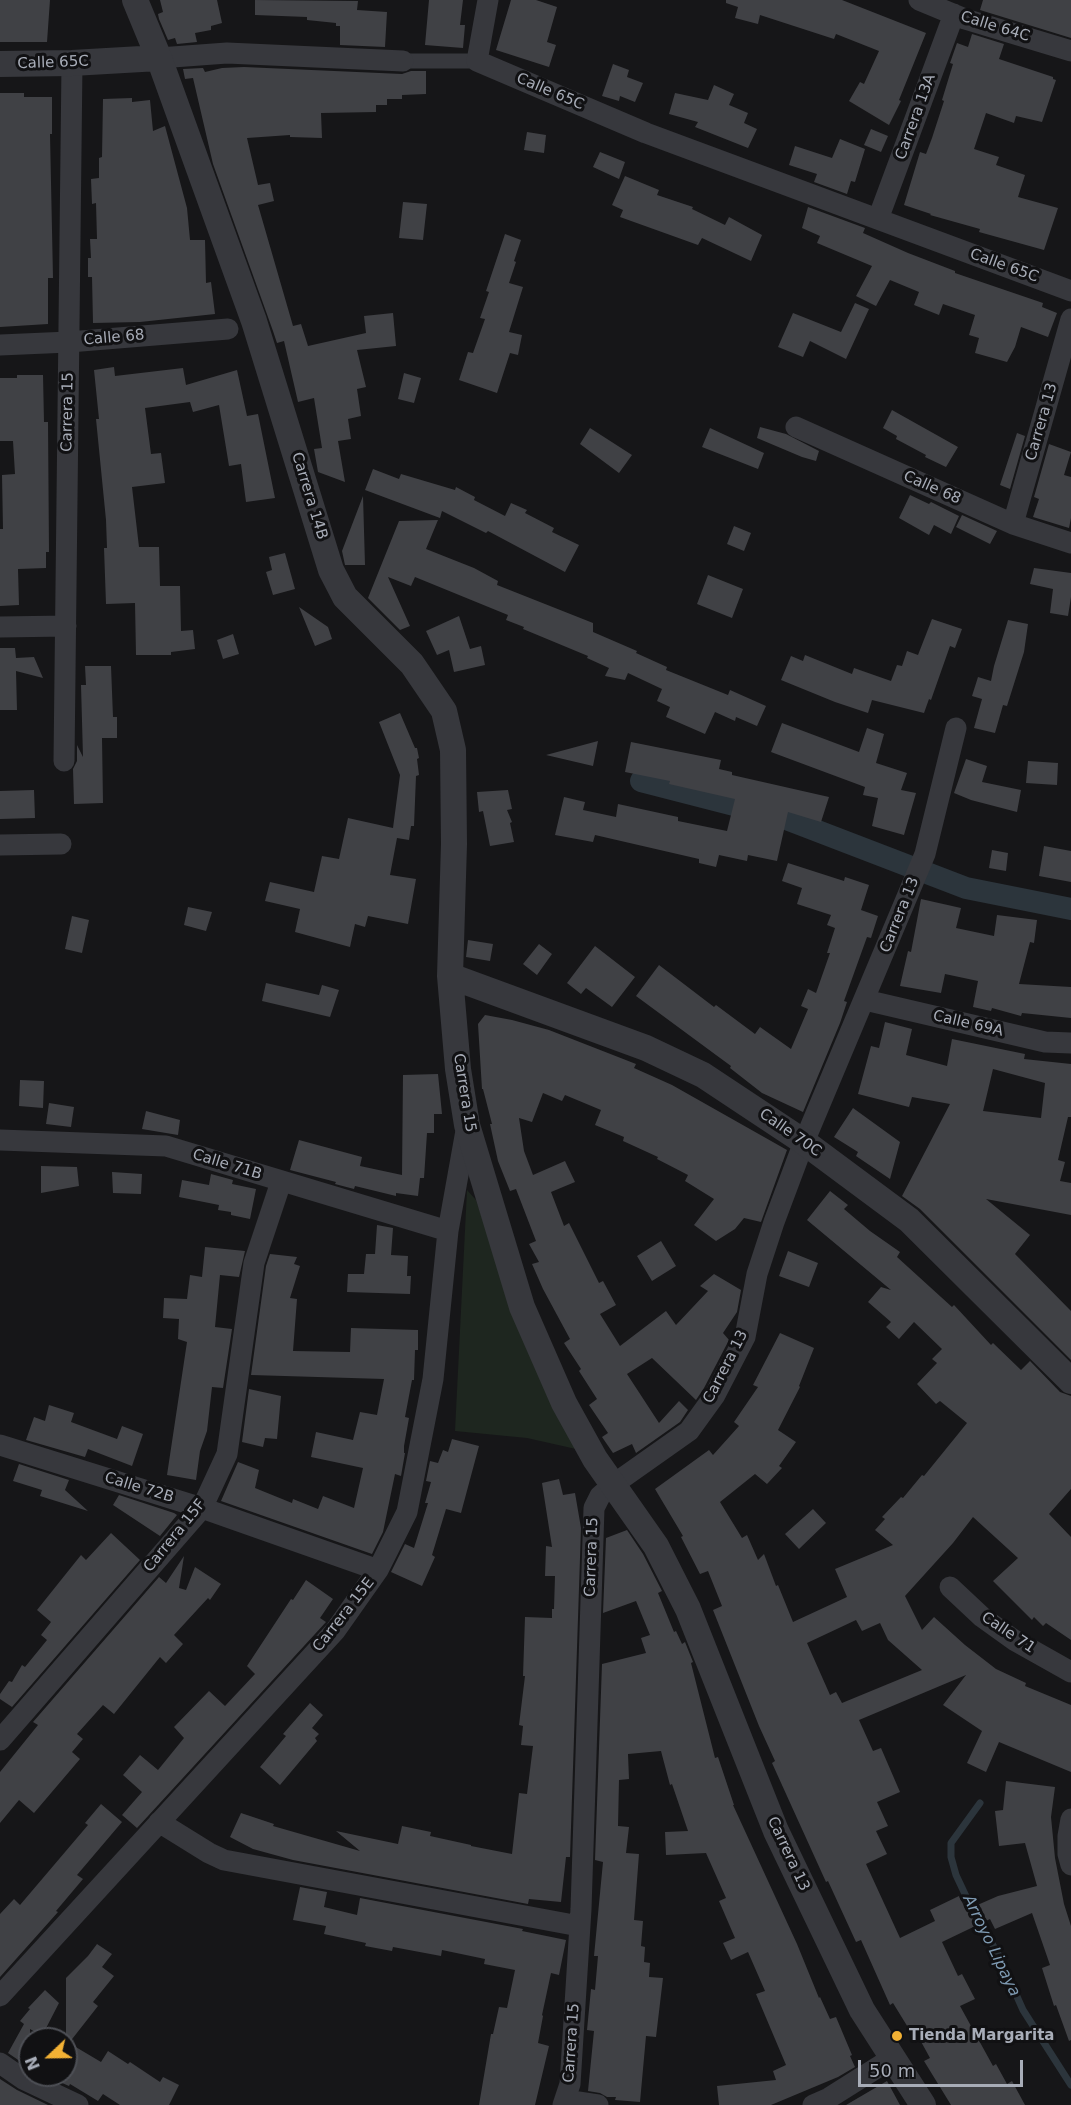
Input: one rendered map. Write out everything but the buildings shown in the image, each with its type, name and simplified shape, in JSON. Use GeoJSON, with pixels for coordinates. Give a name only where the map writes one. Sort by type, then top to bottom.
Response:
{"type":"FeatureCollection","features":[{"type":"Feature","properties":{"kind":"street","name":"Carrera 14B"},"geometry":{"type":"LineString","coordinates":[[135,0],[159,58],[255,321],[331,570],[345,597],[412,664],[444,711],[453,750],[454,844],[450,976]]}},
{"type":"Feature","properties":{"kind":"street"},"geometry":{"type":"LineString","coordinates":[[477,61],[488,0]]}},
{"type":"Feature","properties":{"kind":"street","name":"Calle 64C"},"geometry":{"type":"LineString","coordinates":[[919,0],[954,14],[1071,51]]}},
{"type":"Feature","properties":{"kind":"street","name":"Carrera 13A"},"geometry":{"type":"LineString","coordinates":[[878,219],[954,14]]}},
{"type":"Feature","properties":{"kind":"street","name":"Calle 65C"},"geometry":{"type":"LineString","coordinates":[[0,64],[72,63],[227,53],[403,61],[477,61],[646,133],[1071,291]]}},
{"type":"Feature","properties":{"kind":"street","name":"Carrera 15"},"geometry":{"type":"LineString","coordinates":[[64,761],[72,63]]}},
{"type":"Feature","properties":{"kind":"street","name":"Carrera 13"},"geometry":{"type":"LineString","coordinates":[[1013,524],[1071,319]]}},
{"type":"Feature","properties":{"kind":"street","name":"Calle 68"},"geometry":{"type":"LineString","coordinates":[[0,345],[69,342],[228,329]]}},
{"type":"Feature","properties":{"kind":"street","name":"Calle 68"},"geometry":{"type":"LineString","coordinates":[[796,427],[1013,524],[1071,543]]}},
{"type":"Feature","properties":{"kind":"street"},"geometry":{"type":"LineString","coordinates":[[0,627],[66,626]]}},
{"type":"Feature","properties":{"kind":"street","name":"Carrera 13"},"geometry":{"type":"LineString","coordinates":[[923,2105],[862,2010],[776,1831],[688,1610],[656,1546],[614,1484],[689,1431],[715,1395],[745,1337],[756,1274],[804,1142],[922,861],[956,728]]}},
{"type":"Feature","properties":{"kind":"street"},"geometry":{"type":"LineString","coordinates":[[0,845],[61,844]]}},
{"type":"Feature","properties":{"kind":"street","name":"Carrera 15"},"geometry":{"type":"LineString","coordinates":[[450,976],[458,1069],[467,1125],[522,1307],[564,1402],[595,1459],[614,1484],[600,1496],[594,1508],[579,1926],[570,2084],[564,2102]]}},
{"type":"Feature","properties":{"kind":"street","name":"Calle 70C"},"geometry":{"type":"LineString","coordinates":[[450,976],[646,1048],[703,1075],[804,1142],[909,1220],[1071,1382]]}},
{"type":"Feature","properties":{"kind":"street","name":"Calle 69A"},"geometry":{"type":"LineString","coordinates":[[865,1000],[1045,1042],[1071,1043]]}},
{"type":"Feature","properties":{"kind":"street","name":"Carrera 15E"},"geometry":{"type":"LineString","coordinates":[[0,1996],[335,1631],[378,1570],[407,1512],[433,1379],[448,1231],[467,1125]]}},
{"type":"Feature","properties":{"kind":"street","name":"Calle 71B"},"geometry":{"type":"LineString","coordinates":[[0,1140],[166,1146],[448,1231]]}},
{"type":"Feature","properties":{"kind":"street","name":"Carrera 15F"},"geometry":{"type":"LineString","coordinates":[[0,1740],[202,1508],[227,1454],[254,1263],[281,1182]]}},
{"type":"Feature","properties":{"kind":"street","name":"Calle 72B"},"geometry":{"type":"LineString","coordinates":[[0,1445],[202,1508],[378,1570]]}},
{"type":"Feature","properties":{"kind":"street","name":"Calle 71"},"geometry":{"type":"LineString","coordinates":[[950,1587],[990,1623],[1014,1640],[1071,1672]]}},
{"type":"Feature","properties":{"kind":"street"},"geometry":{"type":"LineString","coordinates":[[1071,1819],[1068,1854],[1071,1865]]}},
{"type":"Feature","properties":{"kind":"street"},"geometry":{"type":"LineString","coordinates":[[159,1822],[224,1860],[579,1926]]}},
{"type":"Feature","properties":{"kind":"street"},"geometry":{"type":"LineString","coordinates":[[813,2105],[829,2098],[894,2057]]}},
{"type":"Feature","properties":{"kind":"street"},"geometry":{"type":"LineString","coordinates":[[0,2062],[23,2079],[78,2105]]}},
{"type":"Feature","properties":{"kind":"street"},"geometry":{"type":"LineString","coordinates":[[564,2102],[598,2105]]}},
{"type":"Feature","properties":{"kind":"shaded area"},"geometry":{"type":"Polygon","coordinates":[[[467,1190],[476,1200],[518,1321],[576,1449],[527,1438],[455,1431],[467,1190]]]}},
{"type":"Feature","properties":{"kind":"waterway"},"geometry":{"type":"LineString","coordinates":[[641,781],[781,817],[966,888],[1071,909]]}},
{"type":"Feature","properties":{"kind":"waterway","name":"Arroyo Lipaya"},"geometry":{"type":"LineString","coordinates":[[980,1803],[951,1843],[951,1857],[956,1875],[972,1909],[998,1954],[1023,2010],[1071,2085]]}},
{"type":"Feature","properties":{"kind":"place","name":"Tienda Margarita"},"geometry":{"type":"Point","coordinates":[897,2036]}}]}
